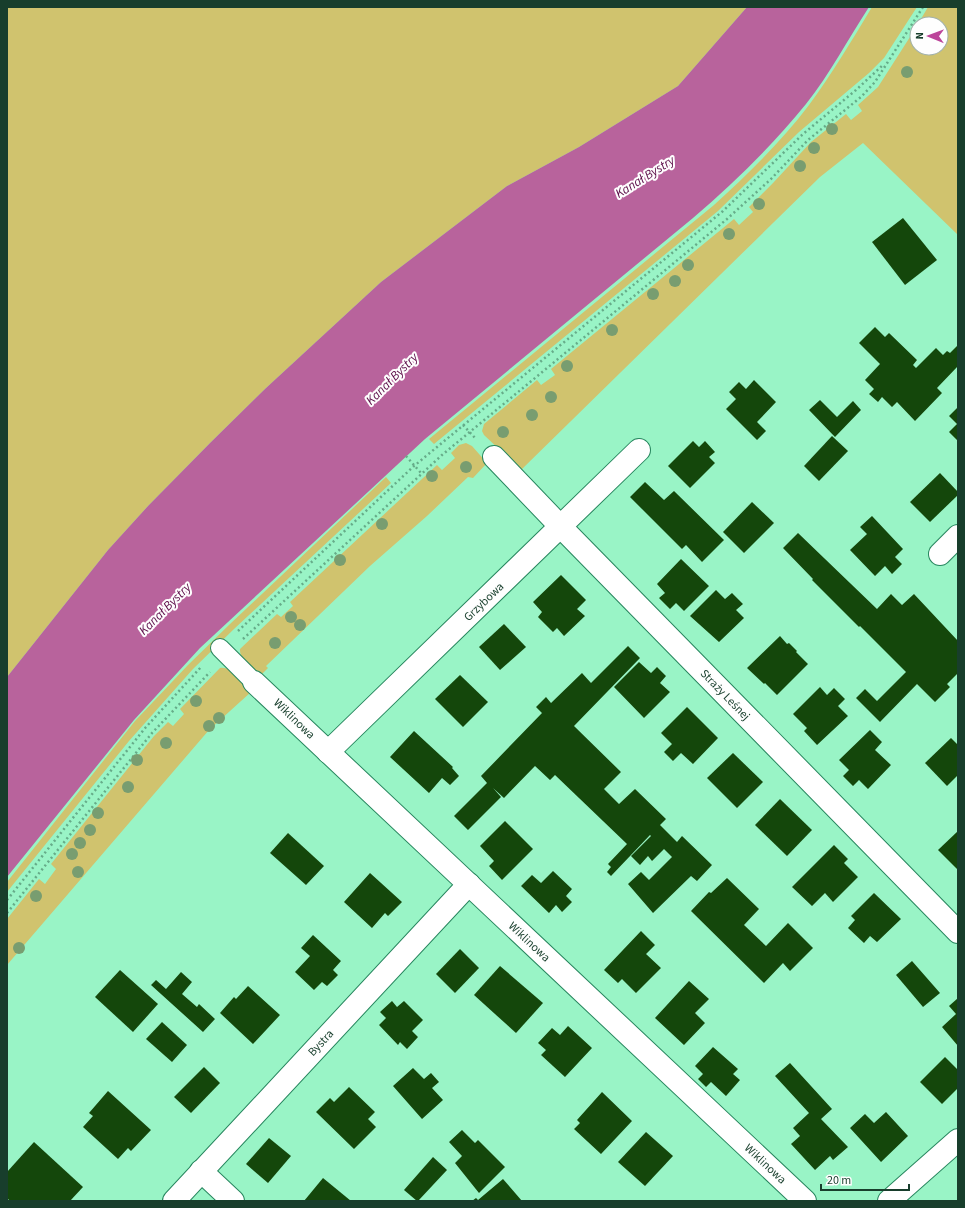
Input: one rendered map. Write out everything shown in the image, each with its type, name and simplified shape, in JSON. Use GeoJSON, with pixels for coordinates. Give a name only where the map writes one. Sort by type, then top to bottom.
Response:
{"type":"FeatureCollection","features":[{"type":"Feature","properties":{"kind":"street","name":"Grzybowa"},"geometry":{"type":"LineString","coordinates":[[328,752],[639,450]]}},
{"type":"Feature","properties":{"kind":"street","name":"Straży Leśnej"},"geometry":{"type":"LineString","coordinates":[[494,457],[958,932]]}},
{"type":"Feature","properties":{"kind":"street"},"geometry":{"type":"LineString","coordinates":[[940,554],[958,536]]}},
{"type":"Feature","properties":{"kind":"street","name":"Wiklinowa"},"geometry":{"type":"LineString","coordinates":[[254,682],[805,1201]]}},
{"type":"Feature","properties":{"kind":"street","name":"Bystra"},"geometry":{"type":"LineString","coordinates":[[174,1201],[469,884]]}},
{"type":"Feature","properties":{"kind":"street"},"geometry":{"type":"LineString","coordinates":[[889,1201],[958,1140]]}},
{"type":"Feature","properties":{"kind":"street"},"geometry":{"type":"LineString","coordinates":[[202,1171],[234,1201]]}},
{"type":"Feature","properties":{"kind":"lane"},"geometry":{"type":"LineString","coordinates":[[223,652],[254,682]]}},
{"type":"Feature","properties":{"kind":"path"},"geometry":{"type":"LineString","coordinates":[[7,900],[146,727],[197,671],[223,652],[475,426],[728,219],[771,180],[808,140],[861,97],[875,82],[923,7]]}},
{"type":"Feature","properties":{"kind":"path"},"geometry":{"type":"LineString","coordinates":[[7,913],[152,733],[223,652],[414,466],[723,212],[803,134],[856,90],[888,60]]}},
{"type":"Feature","properties":{"kind":"path"},"geometry":{"type":"LineString","coordinates":[[406,456],[421,474]]}},
{"type":"Feature","properties":{"kind":"shaded area"},"geometry":{"type":"Polygon","coordinates":[[[7,7],[747,7],[678,86],[579,147],[507,186],[381,282],[266,388],[148,506],[108,550],[7,677],[7,7]]]}},
{"type":"Feature","properties":{"kind":"shaded area"},"geometry":{"type":"Polygon","coordinates":[[[872,7],[917,7],[911,16],[909,16],[909,19],[884,58],[869,73],[799,132],[718,211],[434,444],[429,439],[714,205],[776,145],[809,105],[834,69],[872,7]]]}},
{"type":"Feature","properties":{"kind":"shaded area"},"geometry":{"type":"Polygon","coordinates":[[[928,7],[958,7],[958,235],[863,143],[820,177],[521,470],[484,435],[482,431],[484,424],[537,380],[541,385],[555,375],[551,369],[734,219],[739,225],[753,212],[749,207],[811,142],[846,114],[851,120],[862,111],[858,105],[878,87],[909,39],[909,56],[949,56],[949,16],[923,16],[928,7]]]}},
{"type":"Feature","properties":{"kind":"shaded area"},"geometry":{"type":"Polygon","coordinates":[[[466,443],[472,446],[487,463],[473,478],[468,477],[427,516],[370,566],[266,666],[268,668],[261,675],[247,664],[240,653],[240,649],[277,614],[281,617],[293,606],[290,602],[437,465],[442,470],[455,458],[451,453],[459,445],[466,443]]]}},
{"type":"Feature","properties":{"kind":"shaded area"},"geometry":{"type":"Polygon","coordinates":[[[386,477],[391,483],[193,669],[129,741],[7,892],[7,882],[135,721],[188,665],[230,624],[386,477]]]}},
{"type":"Feature","properties":{"kind":"shaded area"},"geometry":{"type":"Polygon","coordinates":[[[220,668],[225,668],[234,673],[242,680],[251,692],[209,730],[7,965],[7,919],[39,879],[45,884],[56,869],[51,864],[154,736],[168,722],[173,726],[184,714],[180,709],[220,668]]]}},
{"type":"Feature","properties":{"kind":"water","name":"Kanał Bystry"},"geometry":{"type":"Polygon","coordinates":[[[747,7],[869,7],[815,93],[780,135],[752,164],[693,218],[425,439],[200,648],[134,720],[7,877],[7,677],[108,550],[148,506],[266,388],[381,282],[507,186],[579,147],[678,86],[747,7]]]}},
{"type":"Feature","properties":{"kind":"building"},"geometry":{"type":"Polygon","coordinates":[[[903,218],[937,260],[905,285],[872,242],[903,218]]]}},
{"type":"Feature","properties":{"kind":"building"},"geometry":{"type":"Polygon","coordinates":[[[875,327],[885,337],[889,333],[917,360],[913,365],[916,368],[936,348],[943,355],[947,351],[950,353],[958,345],[958,366],[937,388],[942,393],[915,421],[897,402],[892,407],[882,397],[878,402],[869,394],[874,389],[865,380],[880,364],[859,343],[875,327]]]}},
{"type":"Feature","properties":{"kind":"building"},"geometry":{"type":"Polygon","coordinates":[[[754,380],[776,402],[757,422],[766,431],[757,440],[726,409],[736,399],[729,392],[739,382],[746,389],[754,380]]]}},
{"type":"Feature","properties":{"kind":"building"},"geometry":{"type":"Polygon","coordinates":[[[820,400],[837,417],[853,401],[861,410],[835,437],[809,410],[820,400]]]}},
{"type":"Feature","properties":{"kind":"building"},"geometry":{"type":"Polygon","coordinates":[[[958,407],[958,441],[949,432],[957,424],[949,416],[958,407]]]}},
{"type":"Feature","properties":{"kind":"building"},"geometry":{"type":"Polygon","coordinates":[[[832,436],[848,451],[819,481],[804,466],[832,436]]]}},
{"type":"Feature","properties":{"kind":"building"},"geometry":{"type":"Polygon","coordinates":[[[693,441],[699,447],[705,441],[715,452],[709,457],[715,463],[690,488],[668,466],[693,441]]]}},
{"type":"Feature","properties":{"kind":"building"},"geometry":{"type":"Polygon","coordinates":[[[940,473],[958,492],[958,495],[930,522],[910,502],[940,473]]]}},
{"type":"Feature","properties":{"kind":"building"},"geometry":{"type":"Polygon","coordinates":[[[645,482],[664,500],[674,491],[724,540],[702,562],[686,545],[682,549],[630,497],[645,482]]]}},
{"type":"Feature","properties":{"kind":"building"},"geometry":{"type":"Polygon","coordinates":[[[752,502],[774,523],[744,553],[723,532],[752,502]]]}},
{"type":"Feature","properties":{"kind":"building"},"geometry":{"type":"Polygon","coordinates":[[[872,516],[903,549],[895,557],[902,564],[892,574],[885,566],[875,576],[850,550],[867,534],[860,527],[872,516]]]}},
{"type":"Feature","properties":{"kind":"building"},"geometry":{"type":"Polygon","coordinates":[[[798,533],[877,609],[891,594],[902,605],[914,594],[958,641],[958,673],[947,684],[950,687],[935,702],[917,684],[880,722],[856,698],[865,689],[877,701],[906,672],[812,580],[813,579],[783,548],[798,533]]]}},
{"type":"Feature","properties":{"kind":"building"},"geometry":{"type":"Polygon","coordinates":[[[681,559],[709,586],[684,611],[676,603],[670,609],[659,598],[665,593],[657,584],[681,559]]]}},
{"type":"Feature","properties":{"kind":"building"},"geometry":{"type":"Polygon","coordinates":[[[561,575],[586,600],[577,609],[585,616],[564,636],[557,628],[553,632],[538,617],[542,612],[533,602],[561,575]]]}},
{"type":"Feature","properties":{"kind":"building"},"geometry":{"type":"Polygon","coordinates":[[[716,590],[725,599],[732,593],[743,604],[736,610],[744,618],[719,642],[690,616],[716,590]]]}},
{"type":"Feature","properties":{"kind":"building"},"geometry":{"type":"Polygon","coordinates":[[[504,624],[526,647],[500,670],[479,647],[504,624]]]}},
{"type":"Feature","properties":{"kind":"building"},"geometry":{"type":"Polygon","coordinates":[[[780,636],[787,644],[789,643],[797,651],[796,652],[808,664],[777,695],[747,668],[780,636]]]}},
{"type":"Feature","properties":{"kind":"building"},"geometry":{"type":"Polygon","coordinates":[[[628,646],[640,658],[574,726],[621,772],[604,789],[619,804],[635,789],[666,819],[660,825],[677,842],[682,836],[712,865],[697,881],[691,876],[653,913],[628,884],[641,872],[649,880],[672,857],[664,849],[652,861],[648,856],[640,865],[631,856],[651,836],[650,835],[611,876],[607,872],[611,867],[608,864],[627,844],[555,775],[550,780],[535,766],[504,798],[493,788],[501,797],[468,830],[454,816],[487,783],[481,776],[542,713],[536,707],[546,697],[551,703],[582,673],[591,683],[628,646]]]}},
{"type":"Feature","properties":{"kind":"building"},"geometry":{"type":"Polygon","coordinates":[[[639,662],[651,673],[657,667],[666,676],[660,683],[670,692],[644,718],[614,687],[639,662]]]}},
{"type":"Feature","properties":{"kind":"building"},"geometry":{"type":"Polygon","coordinates":[[[460,675],[488,702],[463,727],[435,699],[460,675]]]}},
{"type":"Feature","properties":{"kind":"building"},"geometry":{"type":"Polygon","coordinates":[[[820,687],[827,695],[834,688],[845,699],[838,706],[848,716],[817,745],[804,731],[807,728],[793,714],[820,687]]]}},
{"type":"Feature","properties":{"kind":"building"},"geometry":{"type":"Polygon","coordinates":[[[687,707],[718,738],[693,764],[681,753],[673,761],[664,752],[672,744],[661,733],[687,707]]]}},
{"type":"Feature","properties":{"kind":"building"},"geometry":{"type":"Polygon","coordinates":[[[870,730],[882,742],[875,750],[891,765],[868,789],[859,780],[853,786],[843,776],[849,770],[839,760],[870,730]]]}},
{"type":"Feature","properties":{"kind":"building"},"geometry":{"type":"Polygon","coordinates":[[[414,731],[453,767],[452,768],[459,776],[450,785],[442,778],[429,793],[390,757],[414,731]]]}},
{"type":"Feature","properties":{"kind":"building"},"geometry":{"type":"Polygon","coordinates":[[[951,738],[958,745],[958,775],[947,786],[925,763],[951,738]]]}},
{"type":"Feature","properties":{"kind":"building"},"geometry":{"type":"Polygon","coordinates":[[[733,753],[763,782],[737,808],[707,778],[733,753]]]}},
{"type":"Feature","properties":{"kind":"building"},"geometry":{"type":"Polygon","coordinates":[[[780,799],[812,830],[787,856],[755,825],[780,799]]]}},
{"type":"Feature","properties":{"kind":"building"},"geometry":{"type":"Polygon","coordinates":[[[505,821],[533,849],[502,880],[489,866],[494,861],[480,846],[505,821]]]}},
{"type":"Feature","properties":{"kind":"building"},"geometry":{"type":"Polygon","coordinates":[[[958,831],[958,870],[938,850],[958,831]]]}},
{"type":"Feature","properties":{"kind":"building"},"geometry":{"type":"Polygon","coordinates":[[[288,833],[324,866],[306,885],[270,853],[288,833]]]}},
{"type":"Feature","properties":{"kind":"building"},"geometry":{"type":"Polygon","coordinates":[[[834,845],[848,859],[844,863],[858,877],[833,902],[825,893],[812,906],[792,887],[834,845]]]}},
{"type":"Feature","properties":{"kind":"building"},"geometry":{"type":"Polygon","coordinates":[[[553,871],[572,889],[566,896],[572,902],[562,912],[556,905],[549,913],[521,886],[532,875],[541,883],[553,871]]]}},
{"type":"Feature","properties":{"kind":"building"},"geometry":{"type":"Polygon","coordinates":[[[370,873],[402,902],[388,916],[385,913],[372,928],[344,902],[370,873]]]}},
{"type":"Feature","properties":{"kind":"building"},"geometry":{"type":"Polygon","coordinates":[[[727,878],[759,909],[744,925],[766,946],[788,923],[813,948],[790,971],[783,963],[764,983],[691,911],[709,892],[711,893],[727,878]]]}},
{"type":"Feature","properties":{"kind":"building"},"geometry":{"type":"Polygon","coordinates":[[[874,893],[901,919],[877,942],[870,936],[864,943],[848,928],[855,920],[851,916],[874,893]]]}},
{"type":"Feature","properties":{"kind":"building"},"geometry":{"type":"Polygon","coordinates":[[[641,931],[655,945],[646,954],[661,968],[636,993],[622,979],[618,983],[604,970],[641,931]]]}},
{"type":"Feature","properties":{"kind":"building"},"geometry":{"type":"Polygon","coordinates":[[[313,935],[341,961],[333,970],[338,975],[327,986],[322,982],[314,990],[295,972],[310,956],[301,948],[313,935]]]}},
{"type":"Feature","properties":{"kind":"building"},"geometry":{"type":"Polygon","coordinates":[[[460,949],[479,968],[455,993],[436,974],[460,949]]]}},
{"type":"Feature","properties":{"kind":"building"},"geometry":{"type":"Polygon","coordinates":[[[912,961],[940,993],[923,1007],[896,975],[912,961]]]}},
{"type":"Feature","properties":{"kind":"building"},"geometry":{"type":"Polygon","coordinates":[[[500,966],[543,1003],[516,1033],[474,995],[500,966]]]}},
{"type":"Feature","properties":{"kind":"building"},"geometry":{"type":"Polygon","coordinates":[[[120,970],[158,1004],[133,1032],[95,997],[120,970]]]}},
{"type":"Feature","properties":{"kind":"building"},"geometry":{"type":"Polygon","coordinates":[[[181,972],[192,982],[182,994],[197,1007],[199,1004],[215,1019],[203,1032],[151,985],[156,980],[166,989],[181,972]]]}},
{"type":"Feature","properties":{"kind":"building"},"geometry":{"type":"Polygon","coordinates":[[[689,981],[709,999],[695,1013],[705,1023],[684,1045],[655,1018],[689,981]]]}},
{"type":"Feature","properties":{"kind":"building"},"geometry":{"type":"Polygon","coordinates":[[[248,986],[280,1015],[253,1044],[220,1013],[234,997],[236,999],[248,986]]]}},
{"type":"Feature","properties":{"kind":"building"},"geometry":{"type":"Polygon","coordinates":[[[958,998],[958,1046],[942,1027],[956,1014],[949,1006],[958,998]]]}},
{"type":"Feature","properties":{"kind":"building"},"geometry":{"type":"Polygon","coordinates":[[[392,1001],[397,1007],[404,1001],[423,1020],[412,1031],[418,1037],[407,1049],[400,1042],[398,1045],[379,1025],[386,1018],[380,1012],[392,1001]]]}},
{"type":"Feature","properties":{"kind":"building"},"geometry":{"type":"Polygon","coordinates":[[[162,1022],[187,1045],[172,1062],[146,1039],[162,1022]]]}},
{"type":"Feature","properties":{"kind":"building"},"geometry":{"type":"Polygon","coordinates":[[[568,1026],[592,1048],[565,1077],[541,1055],[546,1050],[538,1043],[552,1028],[560,1035],[568,1026]]]}},
{"type":"Feature","properties":{"kind":"building"},"geometry":{"type":"Polygon","coordinates":[[[713,1047],[738,1069],[733,1074],[740,1080],[726,1096],[711,1082],[706,1087],[698,1079],[703,1074],[695,1066],[713,1047]]]}},
{"type":"Feature","properties":{"kind":"building"},"geometry":{"type":"Polygon","coordinates":[[[945,1057],[958,1070],[958,1088],[942,1104],[920,1082],[945,1057]]]}},
{"type":"Feature","properties":{"kind":"building"},"geometry":{"type":"Polygon","coordinates":[[[790,1063],[832,1109],[821,1119],[848,1147],[833,1160],[830,1156],[815,1170],[791,1144],[800,1136],[793,1128],[809,1113],[775,1076],[790,1063]]]}},
{"type":"Feature","properties":{"kind":"building"},"geometry":{"type":"Polygon","coordinates":[[[204,1067],[220,1083],[191,1113],[174,1097],[204,1067]]]}},
{"type":"Feature","properties":{"kind":"building"},"geometry":{"type":"Polygon","coordinates":[[[413,1068],[424,1079],[431,1073],[439,1082],[432,1088],[443,1100],[422,1119],[393,1086],[413,1068]]]}},
{"type":"Feature","properties":{"kind":"building"},"geometry":{"type":"Polygon","coordinates":[[[349,1087],[375,1112],[368,1119],[376,1127],[354,1149],[316,1112],[330,1098],[334,1102],[349,1087]]]}},
{"type":"Feature","properties":{"kind":"building"},"geometry":{"type":"Polygon","coordinates":[[[108,1091],[151,1130],[131,1151],[128,1148],[118,1159],[83,1127],[93,1116],[89,1113],[108,1091]]]}},
{"type":"Feature","properties":{"kind":"building"},"geometry":{"type":"Polygon","coordinates":[[[602,1092],[632,1121],[601,1154],[574,1129],[580,1123],[577,1120],[602,1092]]]}},
{"type":"Feature","properties":{"kind":"building"},"geometry":{"type":"Polygon","coordinates":[[[886,1112],[908,1136],[881,1162],[850,1128],[865,1114],[874,1123],[886,1112]]]}},
{"type":"Feature","properties":{"kind":"building"},"geometry":{"type":"Polygon","coordinates":[[[462,1130],[475,1143],[478,1140],[505,1167],[479,1193],[455,1163],[462,1156],[449,1142],[462,1130]]]}},
{"type":"Feature","properties":{"kind":"building"},"geometry":{"type":"Polygon","coordinates":[[[646,1132],[673,1156],[645,1186],[618,1162],[646,1132]]]}},
{"type":"Feature","properties":{"kind":"building"},"geometry":{"type":"Polygon","coordinates":[[[269,1138],[291,1156],[268,1183],[246,1164],[269,1138]]]}},
{"type":"Feature","properties":{"kind":"building"},"geometry":{"type":"Polygon","coordinates":[[[34,1142],[83,1187],[70,1201],[10,1201],[7,1198],[7,1172],[34,1142]]]}},
{"type":"Feature","properties":{"kind":"building"},"geometry":{"type":"Polygon","coordinates":[[[433,1157],[447,1170],[417,1201],[404,1190],[433,1157]]]}},
{"type":"Feature","properties":{"kind":"building"},"geometry":{"type":"Polygon","coordinates":[[[323,1178],[351,1201],[304,1201],[323,1178]]]}},
{"type":"Feature","properties":{"kind":"building"},"geometry":{"type":"Polygon","coordinates":[[[503,1179],[522,1201],[472,1201],[476,1198],[478,1200],[503,1179]]]}}]}
